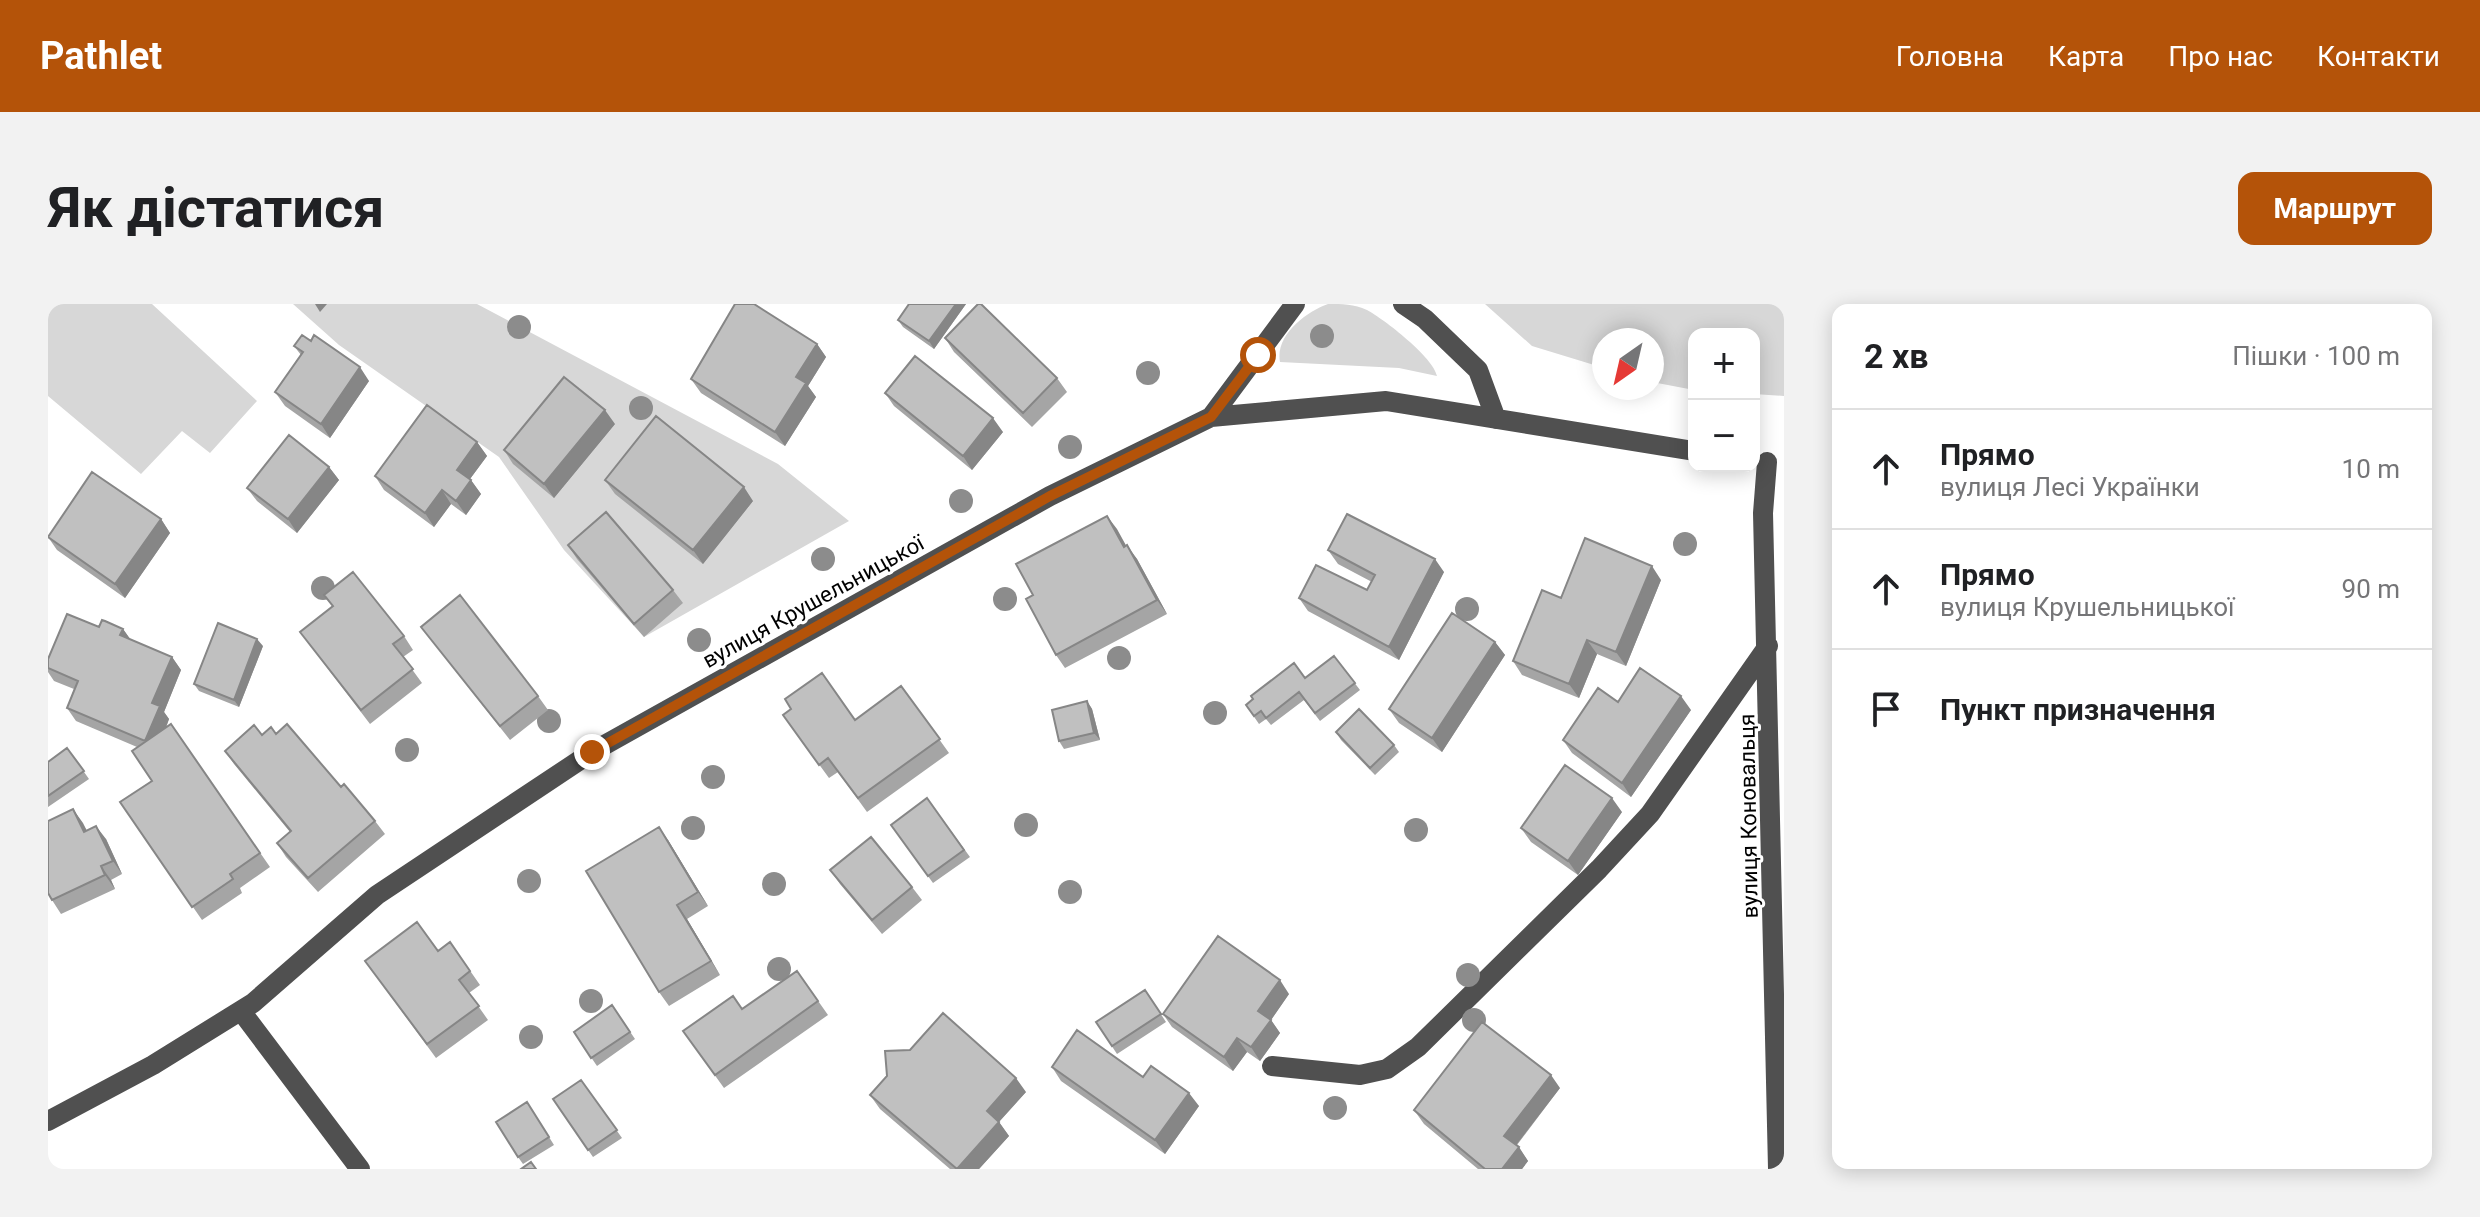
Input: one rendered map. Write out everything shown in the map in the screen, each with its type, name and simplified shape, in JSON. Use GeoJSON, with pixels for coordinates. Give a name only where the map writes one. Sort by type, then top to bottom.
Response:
{"type":"FeatureCollection","features":[{"type":"Feature","properties":{"kind":"street"},"geometry":{"type":"LineString","coordinates":[[1211,417],[1295,304]]}},
{"type":"Feature","properties":{"kind":"street"},"geometry":{"type":"LineString","coordinates":[[1403,304],[1425,319],[1478,370],[1496,419]]}},
{"type":"Feature","properties":{"kind":"street","name":"вулиця Крушельницької"},"geometry":{"type":"LineString","coordinates":[[48,1121],[153,1065],[241,1011],[377,895],[592,752],[1050,496],[1211,417],[1386,401],[1688,450]]}},
{"type":"Feature","properties":{"kind":"street","name":"вулиця Коновальця"},"geometry":{"type":"LineString","coordinates":[[1768,462],[1763,513],[1778,1169]]}},
{"type":"Feature","properties":{"kind":"street"},"geometry":{"type":"LineString","coordinates":[[1272,1066],[1360,1075],[1387,1069],[1418,1047],[1599,869],[1650,814],[1768,646]]}},
{"type":"Feature","properties":{"kind":"street"},"geometry":{"type":"LineString","coordinates":[[241,1011],[360,1169]]}},
{"type":"Feature","properties":{"kind":"shaded area"},"geometry":{"type":"Polygon","coordinates":[[[48,304],[152,304],[257,401],[210,453],[182,431],[141,474],[48,396],[48,304]]]}},
{"type":"Feature","properties":{"kind":"shaded area"},"geometry":{"type":"Polygon","coordinates":[[[293,304],[477,304],[778,464],[849,521],[644,637],[564,550],[499,457],[339,345],[293,304]]]}},
{"type":"Feature","properties":{"kind":"shaded area"},"geometry":{"type":"Polygon","coordinates":[[[1328,304],[1357,307],[1375,315],[1418,350],[1437,376],[1399,368],[1280,362],[1282,343],[1287,334],[1302,319],[1328,304]]]}},
{"type":"Feature","properties":{"kind":"shaded area"},"geometry":{"type":"Polygon","coordinates":[[[1485,304],[1784,304],[1784,396],[1760,394],[1760,328],[1688,328],[1688,389],[1664,384],[1664,328],[1592,328],[1592,364],[1532,346],[1485,304]]]}},
{"type":"Feature","properties":{"kind":"building"},"geometry":{"type":"Polygon","coordinates":[[[735,304],[754,304],[817,344],[796,377],[806,383],[775,432],[691,379],[735,304]]]}},
{"type":"Feature","properties":{"kind":"building"},"geometry":{"type":"Polygon","coordinates":[[[909,304],[956,304],[929,341],[898,320],[909,304]]]}},
{"type":"Feature","properties":{"kind":"building"},"geometry":{"type":"Polygon","coordinates":[[[978,304],[1057,378],[1023,413],[945,338],[978,304]]]}},
{"type":"Feature","properties":{"kind":"building"},"geometry":{"type":"Polygon","coordinates":[[[302,335],[311,341],[314,335],[360,367],[321,424],[275,392],[303,352],[294,346],[302,335]]]}},
{"type":"Feature","properties":{"kind":"building"},"geometry":{"type":"Polygon","coordinates":[[[915,356],[993,418],[963,456],[885,393],[915,356]]]}},
{"type":"Feature","properties":{"kind":"building"},"geometry":{"type":"Polygon","coordinates":[[[564,377],[605,410],[544,484],[504,450],[564,377]]]}},
{"type":"Feature","properties":{"kind":"building"},"geometry":{"type":"Polygon","coordinates":[[[427,405],[477,442],[457,470],[471,480],[456,501],[442,490],[425,513],[375,476],[427,405]]]}},
{"type":"Feature","properties":{"kind":"building"},"geometry":{"type":"Polygon","coordinates":[[[656,416],[744,487],[693,550],[605,480],[656,416]]]}},
{"type":"Feature","properties":{"kind":"building"},"geometry":{"type":"Polygon","coordinates":[[[289,435],[329,467],[288,519],[247,488],[289,435]]]}},
{"type":"Feature","properties":{"kind":"building"},"geometry":{"type":"Polygon","coordinates":[[[92,472],[161,519],[115,584],[48,537],[92,472]]]}},
{"type":"Feature","properties":{"kind":"building"},"geometry":{"type":"Polygon","coordinates":[[[606,512],[673,590],[634,624],[568,545],[606,512]]]}},
{"type":"Feature","properties":{"kind":"building"},"geometry":{"type":"Polygon","coordinates":[[[1347,514],[1435,559],[1389,647],[1299,598],[1316,565],[1367,590],[1375,575],[1328,550],[1347,514]]]}},
{"type":"Feature","properties":{"kind":"building"},"geometry":{"type":"Polygon","coordinates":[[[1107,516],[1157,600],[1056,655],[1026,599],[1033,595],[1016,564],[1107,516]]]}},
{"type":"Feature","properties":{"kind":"building"},"geometry":{"type":"Polygon","coordinates":[[[1585,538],[1652,566],[1616,652],[1587,640],[1569,684],[1513,661],[1542,590],[1561,598],[1585,538]]]}},
{"type":"Feature","properties":{"kind":"building"},"geometry":{"type":"Polygon","coordinates":[[[353,572],[404,636],[393,644],[413,669],[361,710],[300,632],[333,606],[324,595],[353,572]]]}},
{"type":"Feature","properties":{"kind":"building"},"geometry":{"type":"Polygon","coordinates":[[[460,595],[538,696],[500,726],[421,627],[460,595]]]}},
{"type":"Feature","properties":{"kind":"building"},"geometry":{"type":"Polygon","coordinates":[[[1452,613],[1495,642],[1432,738],[1389,709],[1452,613]]]}},
{"type":"Feature","properties":{"kind":"building"},"geometry":{"type":"Polygon","coordinates":[[[67,614],[99,627],[102,620],[105,621],[123,629],[120,635],[172,657],[152,703],[160,706],[145,741],[67,708],[78,681],[48,668],[48,659],[67,614]]]}},
{"type":"Feature","properties":{"kind":"building"},"geometry":{"type":"Polygon","coordinates":[[[218,623],[257,639],[234,700],[194,684],[218,623]]]}},
{"type":"Feature","properties":{"kind":"building"},"geometry":{"type":"Polygon","coordinates":[[[1334,656],[1355,683],[1315,713],[1299,692],[1266,718],[1261,711],[1254,716],[1246,705],[1253,699],[1251,696],[1294,663],[1305,678],[1334,656]]]}},
{"type":"Feature","properties":{"kind":"building"},"geometry":{"type":"Polygon","coordinates":[[[1640,668],[1681,696],[1622,783],[1563,740],[1598,688],[1618,702],[1640,668]]]}},
{"type":"Feature","properties":{"kind":"building"},"geometry":{"type":"Polygon","coordinates":[[[822,673],[855,720],[901,686],[940,739],[858,798],[828,758],[819,765],[783,715],[791,709],[785,699],[822,673]]]}},
{"type":"Feature","properties":{"kind":"building"},"geometry":{"type":"Polygon","coordinates":[[[1087,701],[1094,733],[1059,741],[1052,710],[1087,701]]]}},
{"type":"Feature","properties":{"kind":"building"},"geometry":{"type":"Polygon","coordinates":[[[1359,709],[1394,745],[1370,768],[1336,732],[1359,709]]]}},
{"type":"Feature","properties":{"kind":"building"},"geometry":{"type":"Polygon","coordinates":[[[171,724],[260,853],[230,874],[233,879],[192,907],[120,802],[152,781],[132,751],[171,724]]]}},
{"type":"Feature","properties":{"kind":"building"},"geometry":{"type":"Polygon","coordinates":[[[287,724],[375,821],[308,878],[277,843],[291,831],[225,751],[254,725],[262,735],[271,727],[276,734],[287,724]]]}},
{"type":"Feature","properties":{"kind":"building"},"geometry":{"type":"Polygon","coordinates":[[[67,748],[84,771],[48,796],[48,762],[67,748]]]}},
{"type":"Feature","properties":{"kind":"building"},"geometry":{"type":"Polygon","coordinates":[[[1565,765],[1612,798],[1568,861],[1521,828],[1565,765]]]}},
{"type":"Feature","properties":{"kind":"building"},"geometry":{"type":"Polygon","coordinates":[[[927,798],[964,850],[928,876],[891,825],[927,798]]]}},
{"type":"Feature","properties":{"kind":"building"},"geometry":{"type":"Polygon","coordinates":[[[73,809],[84,832],[96,826],[113,861],[101,866],[105,875],[52,900],[48,893],[48,821],[73,809]]]}},
{"type":"Feature","properties":{"kind":"building"},"geometry":{"type":"Polygon","coordinates":[[[659,827],[698,892],[677,905],[711,961],[659,992],[586,871],[659,827]]]}},
{"type":"Feature","properties":{"kind":"building"},"geometry":{"type":"Polygon","coordinates":[[[871,837],[912,887],[872,920],[830,870],[871,837]]]}},
{"type":"Feature","properties":{"kind":"building"},"geometry":{"type":"Polygon","coordinates":[[[417,922],[438,951],[450,942],[470,971],[459,980],[479,1006],[427,1044],[365,961],[417,922]]]}},
{"type":"Feature","properties":{"kind":"building"},"geometry":{"type":"Polygon","coordinates":[[[1218,936],[1280,980],[1258,1011],[1271,1020],[1251,1047],[1237,1038],[1224,1057],[1163,1014],[1218,936]]]}},
{"type":"Feature","properties":{"kind":"building"},"geometry":{"type":"Polygon","coordinates":[[[797,971],[818,1001],[715,1075],[683,1031],[733,996],[742,1009],[797,971]]]}},
{"type":"Feature","properties":{"kind":"building"},"geometry":{"type":"Polygon","coordinates":[[[1145,990],[1161,1014],[1112,1046],[1096,1022],[1145,990]]]}},
{"type":"Feature","properties":{"kind":"building"},"geometry":{"type":"Polygon","coordinates":[[[612,1005],[630,1032],[591,1058],[574,1032],[612,1005]]]}},
{"type":"Feature","properties":{"kind":"building"},"geometry":{"type":"Polygon","coordinates":[[[943,1013],[1016,1078],[987,1111],[999,1122],[957,1169],[870,1095],[887,1076],[885,1051],[910,1050],[943,1013]]]}},
{"type":"Feature","properties":{"kind":"building"},"geometry":{"type":"Polygon","coordinates":[[[1482,1022],[1551,1075],[1504,1136],[1519,1147],[1502,1169],[1485,1169],[1414,1110],[1482,1022]]]}},
{"type":"Feature","properties":{"kind":"building"},"geometry":{"type":"Polygon","coordinates":[[[1077,1030],[1143,1077],[1151,1066],[1189,1093],[1155,1140],[1052,1067],[1077,1030]]]}},
{"type":"Feature","properties":{"kind":"building"},"geometry":{"type":"Polygon","coordinates":[[[581,1080],[617,1130],[588,1150],[553,1099],[581,1080]]]}},
{"type":"Feature","properties":{"kind":"building"},"geometry":{"type":"Polygon","coordinates":[[[527,1102],[549,1137],[518,1157],[496,1122],[527,1102]]]}},
{"type":"Feature","properties":{"kind":"building"},"geometry":{"type":"Polygon","coordinates":[[[531,1162],[536,1169],[521,1169],[531,1162]]]}},
{"type":"Feature","properties":{"kind":"route"},"geometry":{"type":"LineString","coordinates":[[592,752],[1050,496],[1211,417],[1258,355]]}}]}
